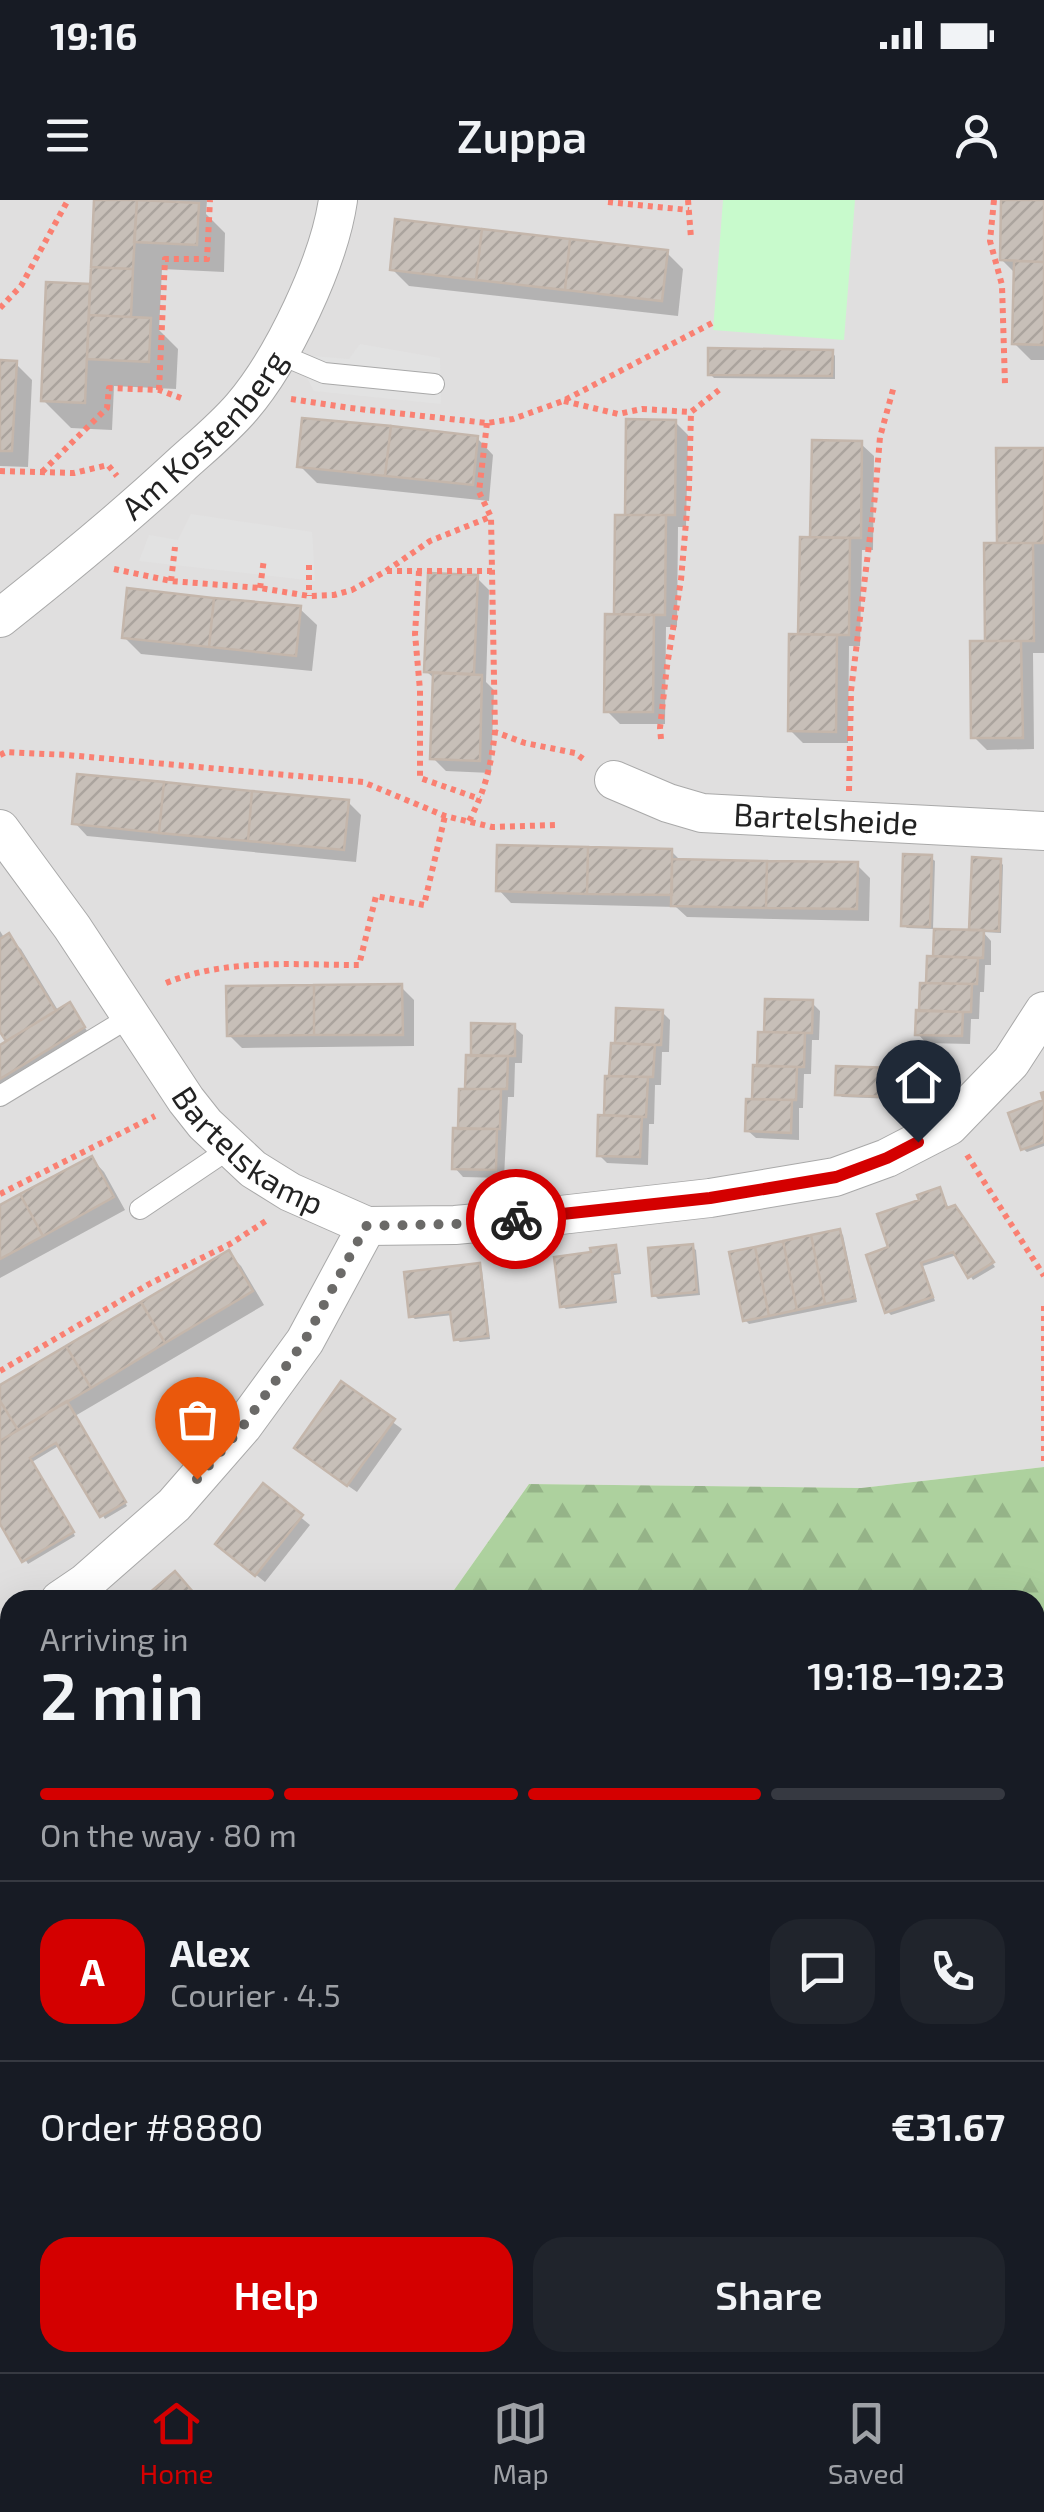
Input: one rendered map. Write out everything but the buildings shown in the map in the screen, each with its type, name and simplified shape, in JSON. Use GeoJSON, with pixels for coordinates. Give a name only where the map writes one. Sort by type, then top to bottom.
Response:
{"type":"FeatureCollection","features":[{"type":"Feature","properties":{"kind":"street","name":"Am Kostenberg"},"geometry":{"type":"LineString","coordinates":[[0,618],[115,526],[233,417],[252,394],[315,281],[338,200]]}},
{"type":"Feature","properties":{"kind":"street","name":"Bartelsheide"},"geometry":{"type":"LineString","coordinates":[[614,780],[668,803],[702,812],[1044,831]]}},
{"type":"Feature","properties":{"kind":"street","name":"Bartelskamp"},"geometry":{"type":"LineString","coordinates":[[0,829],[72,928],[186,1100],[229,1148],[290,1192],[366,1226],[543,1217],[710,1198],[836,1177],[887,1158],[949,1126],[1011,1062],[1044,1011]]}},
{"type":"Feature","properties":{"kind":"street"},"geometry":{"type":"LineString","coordinates":[[75,1590],[174,1505],[243,1426],[305,1340],[366,1226]]}},
{"type":"Feature","properties":{"kind":"lane"},"geometry":{"type":"LineString","coordinates":[[278,353],[324,373],[434,384]]}},
{"type":"Feature","properties":{"kind":"lane"},"geometry":{"type":"LineString","coordinates":[[0,1096],[130,1017]]}},
{"type":"Feature","properties":{"kind":"lane"},"geometry":{"type":"LineString","coordinates":[[140,1209],[229,1148]]}},
{"type":"Feature","properties":{"kind":"path"},"geometry":{"type":"LineString","coordinates":[[0,308],[21,286],[68,200]]}},
{"type":"Feature","properties":{"kind":"path"},"geometry":{"type":"LineString","coordinates":[[160,390],[165,259],[207,260],[210,200]]}},
{"type":"Feature","properties":{"kind":"path"},"geometry":{"type":"LineString","coordinates":[[688,200],[691,238]]}},
{"type":"Feature","properties":{"kind":"path"},"geometry":{"type":"LineString","coordinates":[[994,200],[990,241],[1002,284],[1004,384]]}},
{"type":"Feature","properties":{"kind":"path"},"geometry":{"type":"LineString","coordinates":[[608,202],[689,210]]}},
{"type":"Feature","properties":{"kind":"path"},"geometry":{"type":"LineString","coordinates":[[275,397],[487,423],[513,419],[563,400],[714,322]]}},
{"type":"Feature","properties":{"kind":"path"},"geometry":{"type":"LineString","coordinates":[[848,819],[851,690],[880,437],[894,386]]}},
{"type":"Feature","properties":{"kind":"path"},"geometry":{"type":"LineString","coordinates":[[42,472],[107,408],[109,388],[160,390],[181,398]]}},
{"type":"Feature","properties":{"kind":"path"},"geometry":{"type":"LineString","coordinates":[[563,400],[618,414],[642,409],[691,412],[719,390]]}},
{"type":"Feature","properties":{"kind":"path"},"geometry":{"type":"LineString","coordinates":[[661,739],[690,488],[691,412]]}},
{"type":"Feature","properties":{"kind":"path"},"geometry":{"type":"LineString","coordinates":[[470,821],[491,766],[495,732],[491,516],[479,492],[487,423]]}},
{"type":"Feature","properties":{"kind":"path"},"geometry":{"type":"LineString","coordinates":[[0,471],[74,473],[108,464],[126,486]]}},
{"type":"Feature","properties":{"kind":"path"},"geometry":{"type":"LineString","coordinates":[[103,566],[172,580],[309,596],[334,595],[352,590],[386,571],[430,541],[491,516]]}},
{"type":"Feature","properties":{"kind":"path"},"geometry":{"type":"LineString","coordinates":[[172,580],[175,547]]}},
{"type":"Feature","properties":{"kind":"path"},"geometry":{"type":"LineString","coordinates":[[260,588],[264,559]]}},
{"type":"Feature","properties":{"kind":"path"},"geometry":{"type":"LineString","coordinates":[[309,565],[309,596]]}},
{"type":"Feature","properties":{"kind":"path"},"geometry":{"type":"LineString","coordinates":[[386,571],[493,571]]}},
{"type":"Feature","properties":{"kind":"path"},"geometry":{"type":"LineString","coordinates":[[419,571],[415,634],[420,690],[420,778],[480,800]]}},
{"type":"Feature","properties":{"kind":"path"},"geometry":{"type":"LineString","coordinates":[[495,732],[575,754],[614,780]]}},
{"type":"Feature","properties":{"kind":"path"},"geometry":{"type":"LineString","coordinates":[[0,755],[66,754],[363,782],[445,816],[492,827],[557,825]]}},
{"type":"Feature","properties":{"kind":"path"},"geometry":{"type":"LineString","coordinates":[[166,983],[229,966],[359,965],[376,896],[424,905],[445,816]]}},
{"type":"Feature","properties":{"kind":"path"},"geometry":{"type":"LineString","coordinates":[[0,1194],[170,1108]]}},
{"type":"Feature","properties":{"kind":"path"},"geometry":{"type":"LineString","coordinates":[[949,1126],[1044,1276]]}},
{"type":"Feature","properties":{"kind":"path"},"geometry":{"type":"LineString","coordinates":[[0,1371],[151,1282],[230,1244],[271,1218]]}},
{"type":"Feature","properties":{"kind":"path"},"geometry":{"type":"LineString","coordinates":[[1044,1306],[1044,1466]]}},
{"type":"Feature","properties":{"kind":"shaded area"},"geometry":{"type":"Polygon","coordinates":[[[0,200],[1044,200],[1044,1467],[861,1488],[529,1484],[454,1590],[0,1590],[0,200]]]}},
{"type":"Feature","properties":{"kind":"shaded area"},"geometry":{"type":"Polygon","coordinates":[[[360,344],[440,358],[441,404],[314,391],[305,374],[312,356],[349,359],[360,344]]]}},
{"type":"Feature","properties":{"kind":"shaded area"},"geometry":{"type":"Polygon","coordinates":[[[191,514],[312,532],[315,581],[139,561],[149,535],[178,540],[191,514]]]}},
{"type":"Feature","properties":{"kind":"green space"},"geometry":{"type":"Polygon","coordinates":[[[723,200],[855,200],[844,340],[713,330],[723,200]]]}},
{"type":"Feature","properties":{"kind":"green space"},"geometry":{"type":"Polygon","coordinates":[[[1044,1467],[1044,1590],[454,1590],[529,1484],[861,1488],[1044,1467]]]}},
{"type":"Feature","properties":{"kind":"way so far"},"geometry":{"type":"LineString","coordinates":[[197,1479],[243,1426],[305,1340],[366,1226],[516,1219]]}},
{"type":"Feature","properties":{"kind":"route"},"geometry":{"type":"LineString","coordinates":[[516,1219],[710,1198],[836,1177],[918,1142]]}}]}
